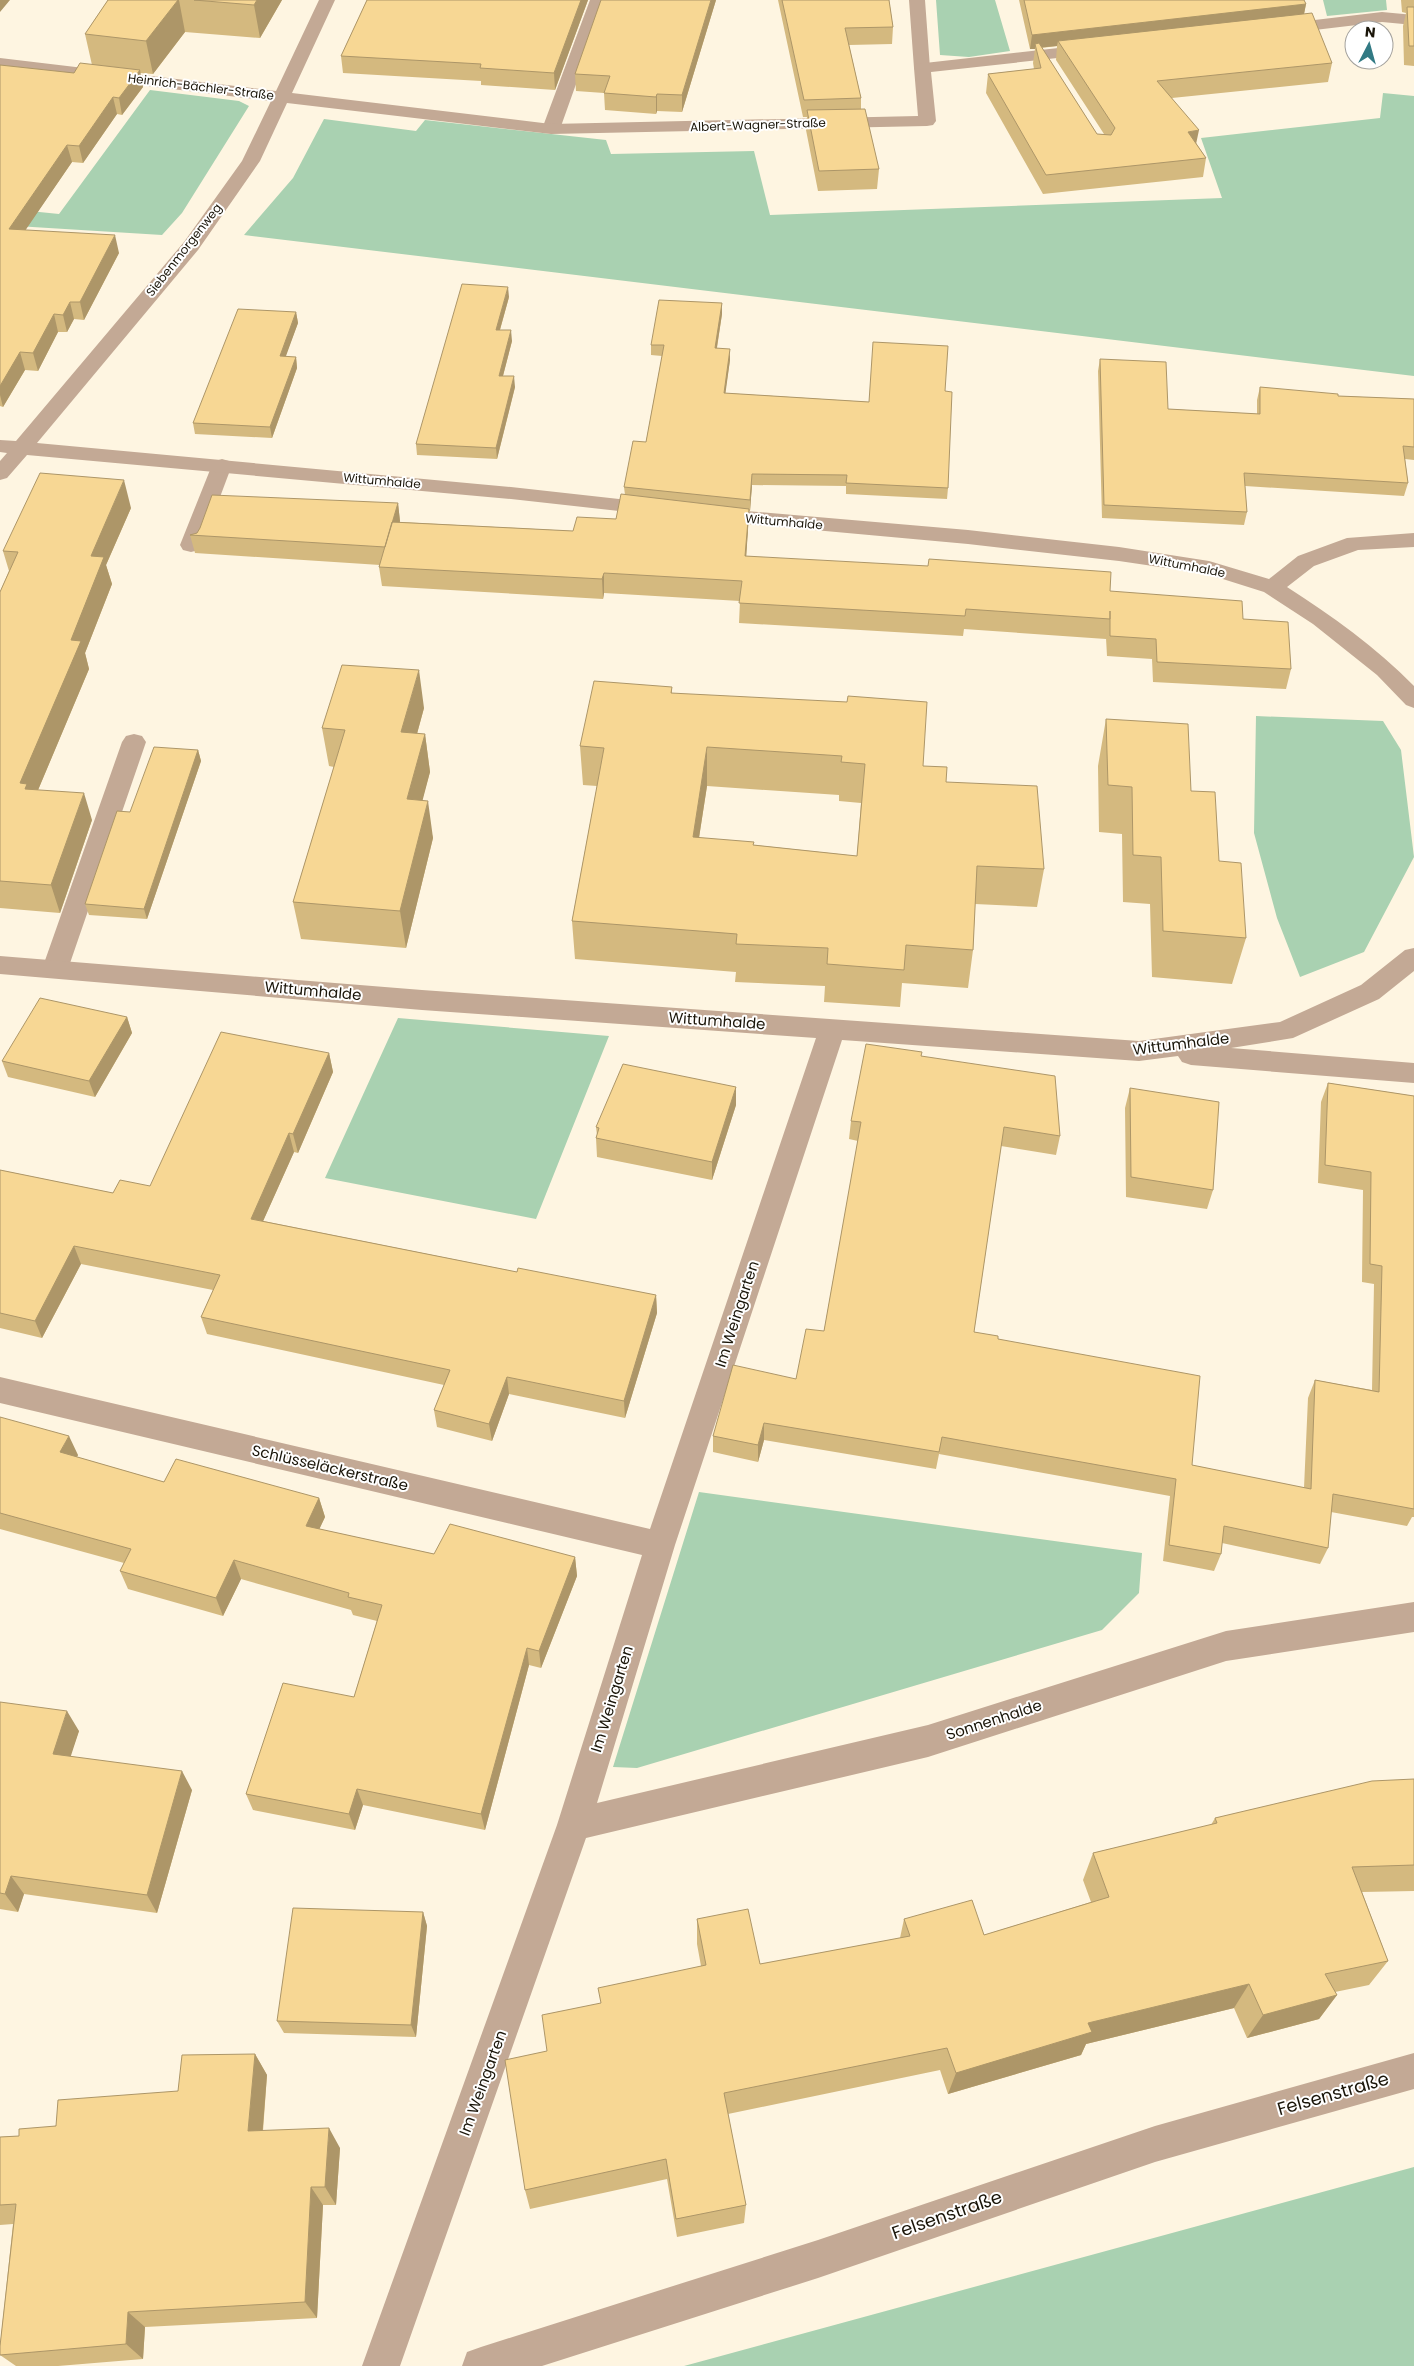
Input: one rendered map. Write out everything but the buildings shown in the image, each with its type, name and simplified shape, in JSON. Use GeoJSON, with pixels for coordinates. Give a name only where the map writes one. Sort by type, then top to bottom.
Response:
{"type":"FeatureCollection","features":[{"type":"Feature","properties":{"kind":"street","name":"Siebenmorgenweg"},"geometry":{"type":"LineString","coordinates":[[0,474],[198,237],[251,161],[283,97],[327,0]]}},
{"type":"Feature","properties":{"kind":"street"},"geometry":{"type":"LineString","coordinates":[[551,128],[598,0]]}},
{"type":"Feature","properties":{"kind":"street"},"geometry":{"type":"LineString","coordinates":[[916,0],[922,68],[1113,47]]}},
{"type":"Feature","properties":{"kind":"street"},"geometry":{"type":"LineString","coordinates":[[1265,30],[1382,18],[1414,20]]}},
{"type":"Feature","properties":{"kind":"street"},"geometry":{"type":"LineString","coordinates":[[1042,55],[1052,71]]}},
{"type":"Feature","properties":{"kind":"street","name":"Heinrich-Bächler-Straße"},"geometry":{"type":"LineString","coordinates":[[0,63],[283,97]]}},
{"type":"Feature","properties":{"kind":"street","name":"Albert-Wagner-Straße"},"geometry":{"type":"LineString","coordinates":[[283,97],[551,128],[615,130],[927,121],[922,68]]}},
{"type":"Feature","properties":{"kind":"street","name":"Wittumhalde"},"geometry":{"type":"LineString","coordinates":[[0,446],[512,492],[683,512],[968,537],[1119,554],[1209,568],[1272,587],[1321,620],[1385,670],[1414,700]]}},
{"type":"Feature","properties":{"kind":"street"},"geometry":{"type":"LineString","coordinates":[[191,545],[222,465]]}},
{"type":"Feature","properties":{"kind":"street"},"geometry":{"type":"LineString","coordinates":[[1272,587],[1306,561],[1354,543],[1414,540]]}},
{"type":"Feature","properties":{"kind":"street"},"geometry":{"type":"LineString","coordinates":[[55,969],[134,742]]}},
{"type":"Feature","properties":{"kind":"street","name":"Wittumhalde"},"geometry":{"type":"LineString","coordinates":[[0,965],[422,1000],[1139,1051],[1284,1031],[1370,992],[1414,957]]}},
{"type":"Feature","properties":{"kind":"street","name":"Im Weingarten"},"geometry":{"type":"LineString","coordinates":[[381,2366],[574,1825],[660,1545],[832,1029]]}},
{"type":"Feature","properties":{"kind":"street"},"geometry":{"type":"LineString","coordinates":[[1139,1051],[1414,1073]]}},
{"type":"Feature","properties":{"kind":"street","name":"Schlüsseläckerstraße"},"geometry":{"type":"LineString","coordinates":[[0,1390],[660,1545]]}},
{"type":"Feature","properties":{"kind":"street","name":"Sonnenhalde"},"geometry":{"type":"LineString","coordinates":[[574,1825],[928,1741],[1226,1646],[1414,1617]]}},
{"type":"Feature","properties":{"kind":"street","name":"Felsenstraße"},"geometry":{"type":"LineString","coordinates":[[481,2366],[818,2259],[1155,2144],[1414,2071]]}},
{"type":"Feature","properties":{"kind":"green space"},"geometry":{"type":"Polygon","coordinates":[[[936,0],[995,0],[1010,51],[969,57],[940,55],[936,0]]]}},
{"type":"Feature","properties":{"kind":"green space"},"geometry":{"type":"Polygon","coordinates":[[[1323,0],[1386,0],[1387,10],[1327,16],[1323,0]]]}},
{"type":"Feature","properties":{"kind":"green space"},"geometry":{"type":"Polygon","coordinates":[[[150,90],[239,101],[249,106],[182,213],[162,235],[0,225],[0,208],[59,214],[150,90]]]}},
{"type":"Feature","properties":{"kind":"green space"},"geometry":{"type":"Polygon","coordinates":[[[1383,93],[1414,96],[1414,376],[244,235],[293,178],[324,119],[416,131],[425,120],[606,140],[611,154],[754,151],[770,215],[1222,198],[1201,138],[1380,118],[1383,93]]]}},
{"type":"Feature","properties":{"kind":"green space"},"geometry":{"type":"Polygon","coordinates":[[[1256,716],[1383,721],[1401,750],[1414,857],[1364,952],[1300,977],[1277,918],[1254,833],[1256,716]]]}},
{"type":"Feature","properties":{"kind":"green space"},"geometry":{"type":"Polygon","coordinates":[[[398,1018],[609,1036],[536,1219],[325,1178],[398,1018]]]}},
{"type":"Feature","properties":{"kind":"green space"},"geometry":{"type":"Polygon","coordinates":[[[699,1492],[1142,1553],[1139,1593],[1102,1630],[637,1768],[613,1767],[699,1492]]]}},
{"type":"Feature","properties":{"kind":"green space"},"geometry":{"type":"Polygon","coordinates":[[[1414,2167],[1414,2366],[684,2366],[1414,2167]]]}}]}
